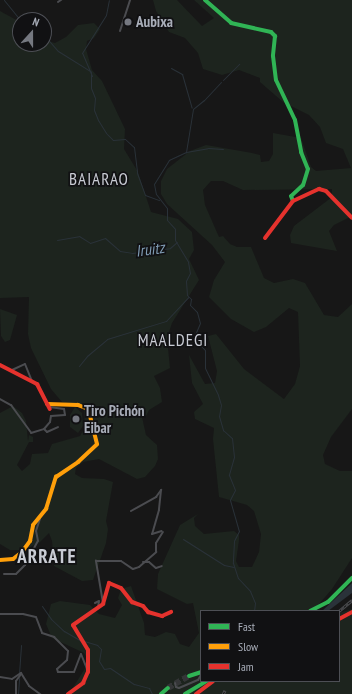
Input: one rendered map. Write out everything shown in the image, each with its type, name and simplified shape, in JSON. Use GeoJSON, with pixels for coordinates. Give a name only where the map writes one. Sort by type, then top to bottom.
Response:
{"type":"FeatureCollection","features":[{"type":"Feature","properties":{"kind":"main road"},"geometry":{"type":"LineString","coordinates":[[205,0],[231,23],[271,32],[275,36],[273,56],[276,80],[296,120],[300,150],[308,169],[303,185],[291,196],[292,201]]}},
{"type":"Feature","properties":{"kind":"main road"},"geometry":{"type":"LineString","coordinates":[[265,238],[292,201],[304,194],[321,189],[352,218]]}},
{"type":"Feature","properties":{"kind":"main road"},"geometry":{"type":"LineString","coordinates":[[0,364],[32,381],[41,389],[49,407],[78,405],[88,409],[97,439],[87,454],[56,477],[46,509],[33,526],[30,541],[19,556],[7,561],[0,560]]}},
{"type":"Feature","properties":{"kind":"main road"},"geometry":{"type":"LineString","coordinates":[[312,610],[328,602],[352,578]]}},
{"type":"Feature","properties":{"kind":"main road"},"geometry":{"type":"LineString","coordinates":[[68,694],[83,683],[88,671],[88,650],[73,625],[94,612],[101,605],[108,584],[111,582],[121,588],[132,602],[143,606],[148,612],[162,616],[171,612]]}},
{"type":"Feature","properties":{"kind":"main road"},"geometry":{"type":"LineString","coordinates":[[340,617],[352,611]]}},
{"type":"Feature","properties":{"kind":"main road"},"geometry":{"type":"LineString","coordinates":[[189,676],[200,673]]}},
{"type":"Feature","properties":{"kind":"main road"},"geometry":{"type":"LineString","coordinates":[[196,694],[211,682]]}},
{"type":"Feature","properties":{"kind":"main road"},"geometry":{"type":"LineString","coordinates":[[161,694],[168,688]]}},
{"type":"Feature","properties":{"kind":"main road"},"geometry":{"type":"LineString","coordinates":[[185,694],[202,689]]}},
{"type":"Feature","properties":{"kind":"main road"},"geometry":{"type":"LineString","coordinates":[[190,694],[202,689]]}},
{"type":"Feature","properties":{"kind":"street"},"geometry":{"type":"LineString","coordinates":[[120,31],[130,1]]}},
{"type":"Feature","properties":{"kind":"street"},"geometry":{"type":"LineString","coordinates":[[0,364],[13,370],[25,364],[32,381]]}},
{"type":"Feature","properties":{"kind":"street"},"geometry":{"type":"LineString","coordinates":[[0,399],[12,405],[26,423],[29,432],[34,433],[44,429],[50,422],[51,416],[64,416],[65,412],[61,408],[49,407]]}},
{"type":"Feature","properties":{"kind":"street"},"geometry":{"type":"LineString","coordinates":[[44,429],[47,432],[58,427]]}},
{"type":"Feature","properties":{"kind":"street"},"geometry":{"type":"LineString","coordinates":[[101,605],[102,590],[96,561],[121,561],[133,569],[156,552],[156,543],[163,532],[152,533],[159,510],[161,490],[156,497],[131,511]]}},
{"type":"Feature","properties":{"kind":"street"},"geometry":{"type":"LineString","coordinates":[[4,574],[16,574],[26,564],[38,541],[36,531],[40,518]]}},
{"type":"Feature","properties":{"kind":"street"},"geometry":{"type":"LineString","coordinates":[[142,562],[149,562],[156,568],[162,566]]}},
{"type":"Feature","properties":{"kind":"street"},"geometry":{"type":"LineString","coordinates":[[94,612],[99,601],[95,603]]}},
{"type":"Feature","properties":{"kind":"street"},"geometry":{"type":"LineString","coordinates":[[0,614],[23,614],[36,617],[42,633],[54,637],[68,651],[67,660],[57,671],[74,672],[81,654],[88,671]]}},
{"type":"Feature","properties":{"kind":"street"},"geometry":{"type":"LineString","coordinates":[[0,677],[12,679],[20,673]]}},
{"type":"Feature","properties":{"kind":"street"},"geometry":{"type":"LineString","coordinates":[[16,694],[16,681],[20,673]]}},
{"type":"Feature","properties":{"kind":"street"},"geometry":{"type":"LineString","coordinates":[[20,673],[29,686],[40,694]]}},
{"type":"Feature","properties":{"kind":"street"},"geometry":{"type":"LineString","coordinates":[[175,683],[176,687],[179,688],[198,680],[200,673]]}},
{"type":"Feature","properties":{"kind":"shaded area"},"geometry":{"type":"Polygon","coordinates":[[[153,0],[177,0],[202,26],[214,18],[194,0],[352,0],[352,216],[334,225],[329,231],[337,251],[291,243],[290,235],[294,226],[332,197],[332,189],[243,190],[223,181],[211,181],[203,190],[205,205],[219,237],[223,236],[230,244],[237,247],[251,247],[264,278],[274,283],[293,279],[305,283],[324,315],[338,317],[352,304],[352,409],[331,437],[323,455],[325,464],[340,471],[352,471],[352,558],[332,589],[314,610],[200,610],[200,682],[340,682],[340,613],[352,609],[352,694],[69,694],[89,662],[84,653],[52,638],[46,624],[51,604],[60,601],[90,605],[99,614],[115,618],[122,605],[118,598],[121,589],[131,586],[144,623],[145,635],[155,637],[166,632],[175,634],[180,644],[189,647],[199,633],[193,603],[187,604],[157,589],[158,574],[180,525],[198,514],[194,518],[195,526],[204,534],[234,531],[239,535],[236,561],[239,567],[252,567],[259,552],[261,534],[254,511],[247,505],[219,497],[213,439],[214,428],[195,419],[194,412],[203,404],[192,383],[189,355],[205,384],[215,383],[217,371],[208,336],[216,334],[244,369],[284,399],[295,384],[300,366],[298,312],[289,308],[266,327],[254,332],[231,319],[209,297],[214,280],[225,262],[212,245],[167,204],[161,194],[161,181],[167,169],[190,151],[206,145],[260,155],[261,162],[269,161],[273,154],[273,133],[301,138],[311,167],[316,171],[351,168],[343,149],[326,143],[320,127],[309,115],[283,102],[260,82],[260,78],[239,70],[222,75],[203,69],[198,53],[185,38],[169,32],[156,11],[153,0]]]}},
{"type":"Feature","properties":{"kind":"shaded area"},"geometry":{"type":"Polygon","coordinates":[[[0,11],[12,18],[12,52],[52,52],[52,42],[55,43],[66,37],[78,25],[94,23],[100,29],[94,38],[87,41],[86,49],[92,70],[102,81],[125,129],[124,149],[138,172],[151,212],[178,219],[192,232],[194,250],[189,259],[199,280],[172,323],[167,338],[170,368],[154,376],[160,388],[162,402],[149,410],[146,416],[142,417],[146,435],[157,445],[158,459],[155,466],[145,477],[137,479],[99,459],[83,462],[76,468],[75,474],[82,478],[104,479],[113,482],[106,521],[108,529],[106,543],[93,580],[82,581],[54,566],[52,541],[49,533],[39,543],[23,550],[10,550],[0,544],[0,413],[13,406],[22,413],[26,421],[28,441],[29,435],[33,437],[33,442],[29,442],[17,465],[22,471],[30,464],[32,454],[48,453],[52,444],[80,436],[85,427],[84,409],[62,402],[51,389],[31,348],[28,334],[29,297],[0,298],[0,11]]]}},
{"type":"Feature","properties":{"kind":"shaded area"},"geometry":{"type":"Polygon","coordinates":[[[0,309],[17,315],[10,340],[5,342],[1,336],[0,309]]]}},
{"type":"Feature","properties":{"kind":"shaded area","name":"Tiro Pichón Eibar"},"geometry":{"type":"Polygon","coordinates":[[[75,407],[82,413],[83,426],[78,433],[70,427],[70,415],[75,407]]]}},
{"type":"Feature","properties":{"kind":"shaded area"},"geometry":{"type":"Polygon","coordinates":[[[352,583],[352,593],[329,610],[323,610],[352,583]]]}},
{"type":"Feature","properties":{"kind":"waterway"},"geometry":{"type":"LineString","coordinates":[[4,0],[14,12]]}},
{"type":"Feature","properties":{"kind":"waterway"},"geometry":{"type":"LineString","coordinates":[[92,76],[82,53],[106,15],[109,0]]}},
{"type":"Feature","properties":{"kind":"waterway"},"geometry":{"type":"LineString","coordinates":[[52,44],[58,51],[91,72],[91,88],[95,98],[94,110],[98,120],[106,133],[113,140],[125,139],[134,147],[137,173],[145,195],[159,200]]}},
{"type":"Feature","properties":{"kind":"waterway"},"geometry":{"type":"LineString","coordinates":[[223,80],[239,64]]}},
{"type":"Feature","properties":{"kind":"waterway"},"geometry":{"type":"LineString","coordinates":[[171,68],[182,74],[192,108]]}},
{"type":"Feature","properties":{"kind":"waterway"},"geometry":{"type":"LineString","coordinates":[[221,82],[193,109],[186,152],[169,160],[154,184],[156,194],[167,208],[167,220],[175,229],[175,240],[188,262],[190,273],[186,281],[187,295],[191,299],[190,305],[197,312],[200,323],[195,335],[198,343],[205,350],[205,368],[218,395],[221,405],[219,416],[223,430],[232,438],[234,457],[229,475],[235,490],[230,500],[239,531],[234,541],[233,563],[238,578],[250,591],[255,603],[254,610]]}},
{"type":"Feature","properties":{"kind":"waterway"},"geometry":{"type":"LineString","coordinates":[[186,152],[208,148],[223,149]]}},
{"type":"Feature","properties":{"kind":"waterway","name":"Iruitz"},"geometry":{"type":"LineString","coordinates":[[57,240],[79,236],[90,243],[105,238],[120,251],[132,253],[170,248],[177,242]]}},
{"type":"Feature","properties":{"kind":"waterway","name":"MAALDEGI"},"geometry":{"type":"LineString","coordinates":[[79,366],[87,356],[107,339],[166,321],[188,297]]}},
{"type":"Feature","properties":{"kind":"waterway"},"geometry":{"type":"LineString","coordinates":[[183,539],[224,565],[234,567]]}},
{"type":"Feature","properties":{"kind":"waterway"},"geometry":{"type":"LineString","coordinates":[[42,606],[51,619],[64,631],[81,641]]}},
{"type":"Feature","properties":{"kind":"waterway"},"geometry":{"type":"LineString","coordinates":[[84,641],[97,645],[101,649],[99,661],[104,669],[110,668],[134,684],[149,688],[152,694]]}},
{"type":"Feature","properties":{"kind":"waterway"},"geometry":{"type":"LineString","coordinates":[[19,674],[21,645]]}},
{"type":"Feature","properties":{"kind":"waterway"},"geometry":{"type":"LineString","coordinates":[[18,694],[19,678]]}},
{"type":"Feature","properties":{"kind":"tunnel"},"geometry":{"type":"LineString","coordinates":[[168,688],[189,676]]}},
{"type":"Feature","properties":{"kind":"railway"},"geometry":{"type":"LineString","coordinates":[[340,610],[352,600]]}},
{"type":"Feature","properties":{"kind":"railway"},"geometry":{"type":"LineString","coordinates":[[223,694],[225,690]]}},
{"type":"Feature","properties":{"kind":"traffic: fast"},"geometry":{"type":"LineString","coordinates":[[205,0],[231,23],[271,32],[275,36],[273,56],[276,80],[295,120],[301,152],[308,169],[303,185],[291,196],[293,201]]}},
{"type":"Feature","properties":{"kind":"traffic: fast"},"geometry":{"type":"LineString","coordinates":[[312,610],[328,602],[352,578]]}},
{"type":"Feature","properties":{"kind":"traffic: fast"},"geometry":{"type":"LineString","coordinates":[[189,676],[200,672]]}},
{"type":"Feature","properties":{"kind":"traffic: fast"},"geometry":{"type":"LineString","coordinates":[[185,694],[205,682]]}},
{"type":"Feature","properties":{"kind":"traffic: fast"},"geometry":{"type":"LineString","coordinates":[[161,694],[168,688]]}},
{"type":"Feature","properties":{"kind":"traffic: slow"},"geometry":{"type":"LineString","coordinates":[[0,560],[13,559],[22,552],[30,541],[33,525],[46,509],[56,477],[78,462],[97,444],[88,409],[78,405],[47,404]]}},
{"type":"Feature","properties":{"kind":"traffic: jam"},"geometry":{"type":"LineString","coordinates":[[265,238],[293,201],[319,189],[326,191],[352,218]]}},
{"type":"Feature","properties":{"kind":"traffic: jam"},"geometry":{"type":"LineString","coordinates":[[0,365],[37,384],[50,409]]}},
{"type":"Feature","properties":{"kind":"traffic: jam"},"geometry":{"type":"LineString","coordinates":[[68,694],[83,683],[88,672],[88,650],[73,625],[103,604],[109,583],[121,588],[132,602],[143,606],[148,612],[162,616],[171,612]]}},
{"type":"Feature","properties":{"kind":"traffic: jam"},"geometry":{"type":"LineString","coordinates":[[340,618],[352,612]]}},
{"type":"Feature","properties":{"kind":"traffic: jam"},"geometry":{"type":"LineString","coordinates":[[196,694],[212,682]]}},
{"type":"Feature","properties":{"kind":"place","name":"Aubixa"},"geometry":{"type":"Point","coordinates":[128,22]}},
{"type":"Feature","properties":{"kind":"place","name":"Tiro Pichón Eibar"},"geometry":{"type":"Point","coordinates":[76,419]}},
{"type":"Feature","properties":{"kind":"district","name":"BAIARAO"},"geometry":{"type":"Point","coordinates":[99,180]}},
{"type":"Feature","properties":{"kind":"district","name":"MAALDEGI"},"geometry":{"type":"Point","coordinates":[173,341]}},
{"type":"Feature","properties":{"kind":"district","name":"ARRATE"},"geometry":{"type":"Point","coordinates":[47,557]}}]}
